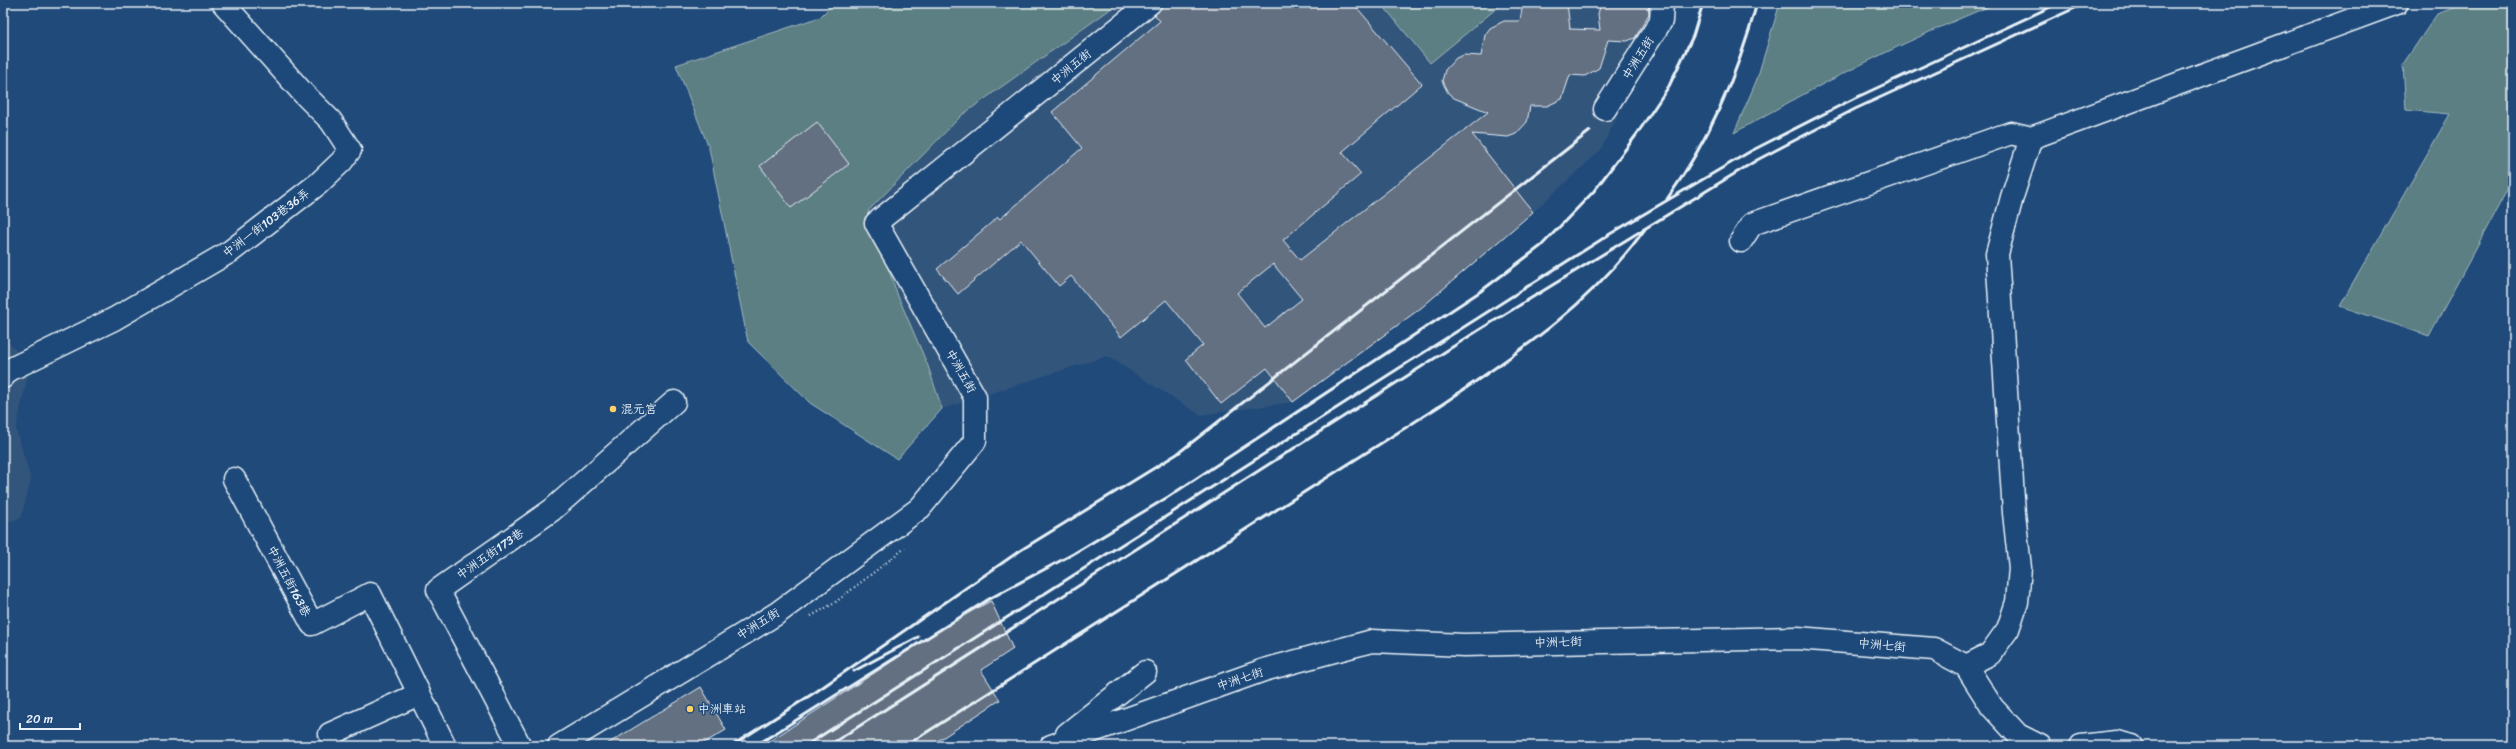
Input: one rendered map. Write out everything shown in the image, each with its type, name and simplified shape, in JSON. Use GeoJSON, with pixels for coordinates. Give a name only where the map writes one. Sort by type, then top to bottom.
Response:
{"type":"FeatureCollection","features":[{"type":"Feature","properties":{"kind":"street","name":"中洲一街103巷36弄"},"geometry":{"type":"LineString","coordinates":[[3,377],[9,370],[135,308],[231,251],[319,183],[342,161],[350,150],[331,121],[303,93],[223,3]]}},
{"type":"Feature","properties":{"kind":"street","name":"中洲五街"},"geometry":{"type":"LineString","coordinates":[[558,746],[776,614],[920,508],[975,441],[975,397],[876,223],[1150,3]]}},
{"type":"Feature","properties":{"kind":"street","name":"中洲五街"},"geometry":{"type":"LineString","coordinates":[[1605,109],[1661,21],[1662,3]]}},
{"type":"Feature","properties":{"kind":"street"},"geometry":{"type":"LineString","coordinates":[[1741,241],[1752,224],[2012,133],[2031,138],[2397,3]]}},
{"type":"Feature","properties":{"kind":"street"},"geometry":{"type":"LineString","coordinates":[[1966,666],[1990,654],[2008,629],[2017,602],[2020,568],[2013,506],[1997,254],[2012,197],[2031,138]]}},
{"type":"Feature","properties":{"kind":"street","name":"中洲五街173巷"},"geometry":{"type":"LineString","coordinates":[[520,746],[438,590],[552,510],[674,402]]}},
{"type":"Feature","properties":{"kind":"street","name":"中洲五街163巷"},"geometry":{"type":"LineString","coordinates":[[234,479],[312,624],[370,594],[445,746]]}},
{"type":"Feature","properties":{"kind":"street","name":"中洲七街"},"geometry":{"type":"LineString","coordinates":[[1052,746],[1264,670],[1372,641],[1464,645],[1797,638],[1934,649],[1966,666],[1992,707],[2018,735],[2040,746]]}},
{"type":"Feature","properties":{"kind":"street"},"geometry":{"type":"LineString","coordinates":[[1052,746],[1145,672]]}},
{"type":"Feature","properties":{"kind":"street"},"geometry":{"type":"LineString","coordinates":[[330,734],[419,694]]}},
{"type":"Feature","properties":{"kind":"street"},"geometry":{"type":"LineString","coordinates":[[2081,746],[2116,742],[2132,746]]}},
{"type":"Feature","properties":{"kind":"shaded area"},"geometry":{"type":"Polygon","coordinates":[[[1119,3],[1381,3],[1430,62],[1503,3],[1659,3],[1668,15],[1600,151],[1533,212],[1421,308],[1293,402],[1200,415],[1107,356],[942,409],[928,366],[898,296],[868,211],[962,115],[1119,3]]]}},
{"type":"Feature","properties":{"kind":"shaded area"},"geometry":{"type":"Polygon","coordinates":[[[3,336],[30,366],[16,429],[31,480],[21,518],[3,524],[3,336]]]}},
{"type":"Feature","properties":{"kind":"green space"},"geometry":{"type":"Polygon","coordinates":[[[834,3],[1119,3],[962,115],[868,211],[898,296],[928,366],[942,409],[897,459],[810,403],[748,342],[709,148],[676,65],[820,17],[834,3]]]}},
{"type":"Feature","properties":{"kind":"green space"},"geometry":{"type":"Polygon","coordinates":[[[1381,3],[1503,3],[1430,63],[1381,3]]]}},
{"type":"Feature","properties":{"kind":"green space"},"geometry":{"type":"Polygon","coordinates":[[[1780,3],[1997,3],[1896,47],[1798,97],[1734,133],[1757,79],[1780,3]]]}},
{"type":"Feature","properties":{"kind":"green space"},"geometry":{"type":"Polygon","coordinates":[[[2467,3],[2513,3],[2513,179],[2429,336],[2340,306],[2450,114],[2406,110],[2403,64],[2437,14],[2467,3]]]}},
{"type":"Feature","properties":{"kind":"building"},"geometry":{"type":"Polygon","coordinates":[[[1164,3],[1353,3],[1422,84],[1342,152],[1361,174],[1283,240],[1300,260],[1488,112],[1454,98],[1448,93],[1442,81],[1445,70],[1456,58],[1464,55],[1481,56],[1485,35],[1490,28],[1504,21],[1520,21],[1523,3],[1567,3],[1570,29],[1600,30],[1598,14],[1601,3],[1648,3],[1649,14],[1635,38],[1627,41],[1608,40],[1599,68],[1585,76],[1570,75],[1562,99],[1547,106],[1530,106],[1527,122],[1516,134],[1508,137],[1472,134],[1533,212],[1421,308],[1293,402],[1267,368],[1221,404],[1186,359],[1203,345],[1166,300],[1121,337],[1071,276],[1059,286],[1021,240],[958,294],[937,269],[998,217],[1000,219],[1082,148],[1052,112],[1160,21],[1155,15],[1164,3]],[[1273,264],[1237,293],[1265,328],[1302,299],[1273,264]]]}},
{"type":"Feature","properties":{"kind":"building"},"geometry":{"type":"Polygon","coordinates":[[[817,122],[849,164],[791,208],[760,166],[817,122]]]}},
{"type":"Feature","properties":{"kind":"building"},"geometry":{"type":"Polygon","coordinates":[[[991,601],[1013,649],[981,670],[1000,700],[930,746],[762,746],[962,616],[991,601]]]}},
{"type":"Feature","properties":{"kind":"building","name":"中洲車站"},"geometry":{"type":"Polygon","coordinates":[[[701,687],[726,730],[699,746],[604,746],[701,687]]]}},
{"type":"Feature","properties":{"kind":"railway"},"geometry":{"type":"LineString","coordinates":[[755,746],[989,599],[1073,554],[1168,497],[1481,291],[1541,246],[1594,191],[1637,134],[1669,86],[1693,36],[1703,3]]}},
{"type":"Feature","properties":{"kind":"railway"},"geometry":{"type":"LineString","coordinates":[[1667,199],[1697,153],[1721,105],[1741,55],[1757,3]]}},
{"type":"Feature","properties":{"kind":"railway"},"geometry":{"type":"LineString","coordinates":[[805,746],[1610,234],[1751,151],[1851,100],[2059,3]]}},
{"type":"Feature","properties":{"kind":"railway"},"geometry":{"type":"LineString","coordinates":[[828,746],[1479,330],[1757,160],[1855,109],[2086,3]]}},
{"type":"Feature","properties":{"kind":"railway"},"geometry":{"type":"LineString","coordinates":[[731,746],[817,691],[1021,550],[1177,454],[1590,131]]}},
{"type":"Feature","properties":{"kind":"railway"},"geometry":{"type":"LineString","coordinates":[[905,746],[1438,407],[1495,368],[1549,328],[1600,283],[1645,229]]}},
{"type":"Feature","properties":{"kind":"railway"},"geometry":{"type":"LineString","coordinates":[[854,671],[918,637]]}},
{"type":"Feature","properties":{"kind":"place","name":"混元宮"},"geometry":{"type":"Point","coordinates":[613,409]}},
{"type":"Feature","properties":{"kind":"place","name":"中洲車站"},"geometry":{"type":"Point","coordinates":[690,709]}}]}
